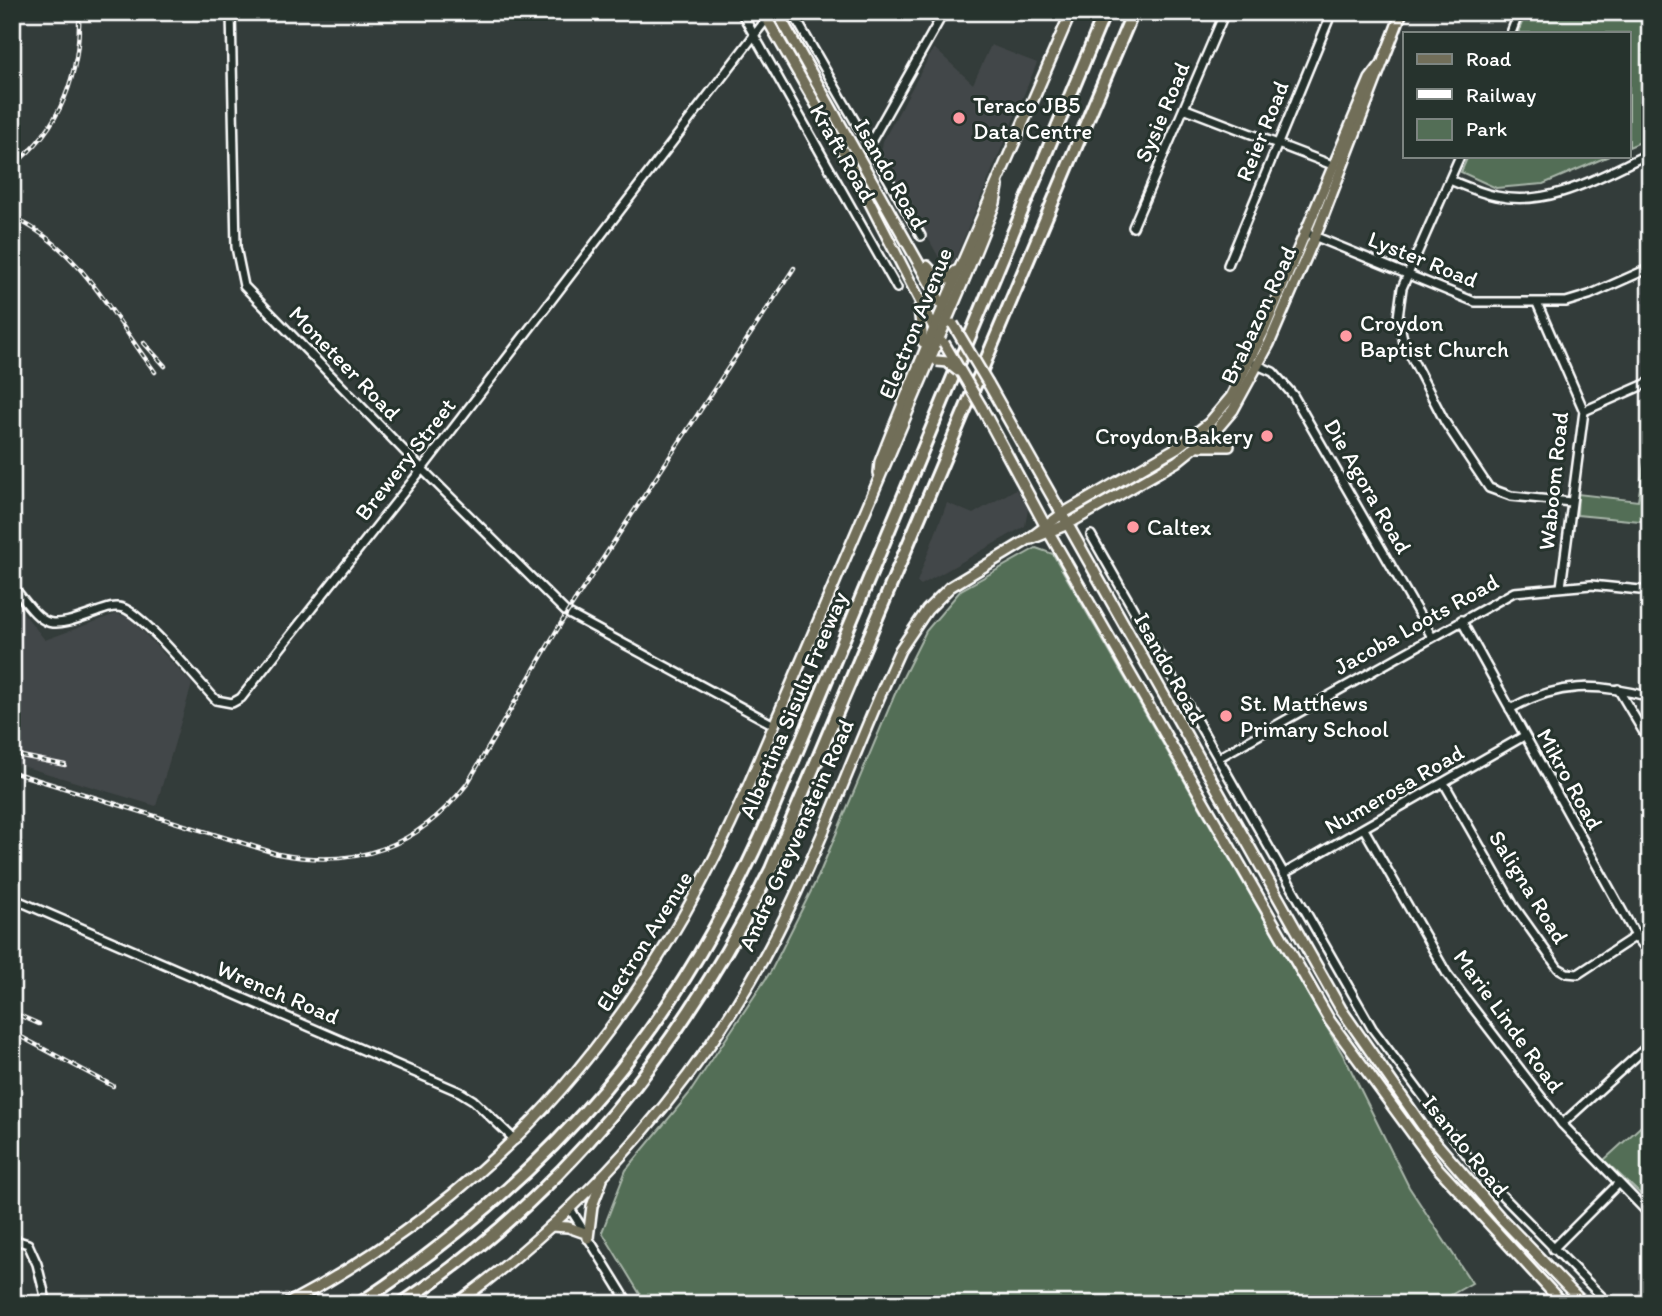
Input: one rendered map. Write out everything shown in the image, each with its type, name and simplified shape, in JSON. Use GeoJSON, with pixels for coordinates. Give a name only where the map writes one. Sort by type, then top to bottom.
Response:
{"type":"FeatureCollection","features":[{"type":"Feature","properties":{"kind":"highway","name":"Albertina Sisulu Freeway"},"geometry":{"type":"LineString","coordinates":[[359,1304],[471,1223],[546,1155],[636,1050],[709,942],[747,869],[773,809],[1105,12]]}},
{"type":"Feature","properties":{"kind":"highway","name":"Albertina Sisulu Freeway"},"geometry":{"type":"LineString","coordinates":[[401,1304],[476,1250],[529,1203],[606,1125],[683,1024],[740,930],[771,869],[1133,12]]}},
{"type":"Feature","properties":{"kind":"main road","name":"Electron Avenue"},"geometry":{"type":"LineString","coordinates":[[930,359],[933,326],[998,186],[1071,12]]}},
{"type":"Feature","properties":{"kind":"main road","name":"Brabazon Road"},"geometry":{"type":"LineString","coordinates":[[1048,529],[1068,524],[1198,447],[1233,410],[1315,237],[1375,89],[1380,66],[1402,12]]}},
{"type":"Feature","properties":{"kind":"main road","name":"Isando Road"},"geometry":{"type":"LineString","coordinates":[[770,14],[912,250],[1262,871],[1370,1053],[1426,1131],[1538,1259],[1584,1304]]}},
{"type":"Feature","properties":{"kind":"main road","name":"Isando Road"},"geometry":{"type":"LineString","coordinates":[[770,14],[933,326],[981,406],[1048,529],[1279,934],[1350,1051],[1437,1167],[1502,1241],[1563,1304]]}},
{"type":"Feature","properties":{"kind":"main road","name":"Brabazon Road"},"geometry":{"type":"LineString","coordinates":[[1048,529],[1062,514],[1161,458],[1196,433],[1231,397],[1254,364],[1304,232],[1370,79],[1380,66]]}},
{"type":"Feature","properties":{"kind":"main road","name":"Electron Avenue"},"geometry":{"type":"LineString","coordinates":[[287,1304],[342,1273],[432,1211],[515,1140],[579,1072],[627,1010],[657,963],[719,853],[878,479],[880,462],[951,320],[998,186]]}},
{"type":"Feature","properties":{"kind":"main road"},"geometry":{"type":"LineString","coordinates":[[912,250],[918,253],[931,273],[939,279],[947,278],[957,270]]}},
{"type":"Feature","properties":{"kind":"main road"},"geometry":{"type":"LineString","coordinates":[[1288,272],[1297,277]]}},
{"type":"Feature","properties":{"kind":"main road"},"geometry":{"type":"LineString","coordinates":[[914,290],[930,359],[947,362],[962,374]]}},
{"type":"Feature","properties":{"kind":"main road"},"geometry":{"type":"LineString","coordinates":[[1198,447],[1211,443],[1229,446]]}},
{"type":"Feature","properties":{"kind":"main road","name":"Andre Greyvenstein Road"},"geometry":{"type":"LineString","coordinates":[[456,1304],[570,1210],[684,1080],[751,979],[803,879],[909,633],[950,587],[1048,529]]}},
{"type":"Feature","properties":{"kind":"main road"},"geometry":{"type":"LineString","coordinates":[[551,1227],[568,1227],[587,1236],[592,1206],[606,1172]]}},
{"type":"Feature","properties":{"kind":"street","name":"Moneteer Road"},"geometry":{"type":"LineString","coordinates":[[231,12],[233,194],[237,260],[241,279],[251,294],[567,613],[774,725]]}},
{"type":"Feature","properties":{"kind":"street"},"geometry":{"type":"LineString","coordinates":[[741,12],[755,37]]}},
{"type":"Feature","properties":{"kind":"street"},"geometry":{"type":"LineString","coordinates":[[792,12],[921,236]]}},
{"type":"Feature","properties":{"kind":"street"},"geometry":{"type":"LineString","coordinates":[[869,145],[944,12]]}},
{"type":"Feature","properties":{"kind":"street","name":"Sysie Road"},"geometry":{"type":"LineString","coordinates":[[1133,227],[1225,12]]}},
{"type":"Feature","properties":{"kind":"street","name":"Reier Road"},"geometry":{"type":"LineString","coordinates":[[1227,265],[1332,12]]}},
{"type":"Feature","properties":{"kind":"street"},"geometry":{"type":"LineString","coordinates":[[1511,32],[1519,12]]}},
{"type":"Feature","properties":{"kind":"street","name":"Brewery Street"},"geometry":{"type":"LineString","coordinates":[[12,586],[39,618],[51,624],[65,624],[108,608],[129,611],[216,700],[232,703],[245,694],[422,469],[770,14]]}},
{"type":"Feature","properties":{"kind":"street","name":"Kraft Road"},"geometry":{"type":"LineString","coordinates":[[755,37],[897,288]]}},
{"type":"Feature","properties":{"kind":"street"},"geometry":{"type":"LineString","coordinates":[[1186,108],[1342,169]]}},
{"type":"Feature","properties":{"kind":"street"},"geometry":{"type":"LineString","coordinates":[[1450,180],[1494,196],[1544,197],[1563,192],[1650,153]]}},
{"type":"Feature","properties":{"kind":"street"},"geometry":{"type":"LineString","coordinates":[[1459,158],[1402,288],[1398,317],[1405,348],[1475,471],[1494,491],[1511,496],[1572,502]]}},
{"type":"Feature","properties":{"kind":"street","name":"Lyster Road"},"geometry":{"type":"LineString","coordinates":[[1304,232],[1475,302],[1537,303],[1580,299],[1650,268]]}},
{"type":"Feature","properties":{"kind":"street","name":"Waboom Road"},"geometry":{"type":"LineString","coordinates":[[1537,303],[1584,411],[1561,587]]}},
{"type":"Feature","properties":{"kind":"street","name":"Die Agora Road"},"geometry":{"type":"LineString","coordinates":[[1254,364],[1273,372],[1293,395],[1432,637]]}},
{"type":"Feature","properties":{"kind":"street"},"geometry":{"type":"LineString","coordinates":[[1584,411],[1650,382]]}},
{"type":"Feature","properties":{"kind":"street","name":"Isando Road"},"geometry":{"type":"LineString","coordinates":[[1091,535],[1372,1028],[1481,1174],[1609,1304]]}},
{"type":"Feature","properties":{"kind":"street","name":"Jacoba Loots Road"},"geometry":{"type":"LineString","coordinates":[[1218,758],[1514,592],[1561,587],[1614,586],[1650,591]]}},
{"type":"Feature","properties":{"kind":"street","name":"Mikro Road"},"geometry":{"type":"LineString","coordinates":[[1461,620],[1636,936],[1650,954]]}},
{"type":"Feature","properties":{"kind":"street"},"geometry":{"type":"LineString","coordinates":[[1618,689],[1650,743]]}},
{"type":"Feature","properties":{"kind":"street"},"geometry":{"type":"LineString","coordinates":[[1510,709],[1550,690],[1618,689],[1650,697]]}},
{"type":"Feature","properties":{"kind":"street","name":"Numerosa Road"},"geometry":{"type":"LineString","coordinates":[[1283,874],[1524,736]]}},
{"type":"Feature","properties":{"kind":"street","name":"Saligna Road"},"geometry":{"type":"LineString","coordinates":[[1444,783],[1514,906],[1558,968],[1567,973],[1578,974],[1636,936]]}},
{"type":"Feature","properties":{"kind":"street","name":"Marie Linde Road"},"geometry":{"type":"LineString","coordinates":[[1364,830],[1447,974],[1562,1124],[1650,1215]]}},
{"type":"Feature","properties":{"kind":"street","name":"Wrench Road"},"geometry":{"type":"LineString","coordinates":[[12,898],[460,1092],[473,1100],[515,1140]]}},
{"type":"Feature","properties":{"kind":"street"},"geometry":{"type":"LineString","coordinates":[[1562,1124],[1650,1044]]}},
{"type":"Feature","properties":{"kind":"street"},"geometry":{"type":"LineString","coordinates":[[1553,1249],[1618,1184]]}},
{"type":"Feature","properties":{"kind":"street"},"geometry":{"type":"LineString","coordinates":[[570,1210],[629,1304]]}},
{"type":"Feature","properties":{"kind":"street"},"geometry":{"type":"LineString","coordinates":[[12,1239],[28,1244],[37,1264],[47,1304]]}},
{"type":"Feature","properties":{"kind":"shaded area","name":"Teraco JB5 Data Centre"},"geometry":{"type":"Polygon","coordinates":[[[991,45],[1037,63],[953,264],[942,263],[881,154],[883,141],[934,48],[973,84],[991,45]]]}},
{"type":"Feature","properties":{"kind":"shaded area"},"geometry":{"type":"Polygon","coordinates":[[[1016,489],[1028,509],[1025,526],[921,585],[917,582],[947,503],[973,514],[1016,489]]]}},
{"type":"Feature","properties":{"kind":"shaded area"},"geometry":{"type":"Polygon","coordinates":[[[12,599],[45,640],[116,614],[129,617],[192,684],[156,806],[12,763],[12,599]]]}},
{"type":"Feature","properties":{"kind":"green space"},"geometry":{"type":"Polygon","coordinates":[[[1526,12],[1650,12],[1650,138],[1630,147],[1630,32],[1518,32],[1526,12]]]}},
{"type":"Feature","properties":{"kind":"green space"},"geometry":{"type":"Polygon","coordinates":[[[1467,158],[1604,158],[1543,184],[1496,188],[1461,172],[1467,158]]]}},
{"type":"Feature","properties":{"kind":"green space"},"geometry":{"type":"Polygon","coordinates":[[[1650,453],[1650,522],[1577,515],[1578,494],[1638,501],[1645,456],[1650,453]]]}},
{"type":"Feature","properties":{"kind":"green space"},"geometry":{"type":"Polygon","coordinates":[[[1036,548],[1053,554],[1347,1062],[1409,1187],[1472,1283],[1435,1304],[646,1304],[602,1232],[626,1170],[689,1094],[771,971],[818,877],[897,689],[926,631],[961,590],[1036,548]]]}},
{"type":"Feature","properties":{"kind":"green space"},"geometry":{"type":"Polygon","coordinates":[[[1650,1118],[1650,1203],[1604,1160],[1650,1118]]]}},
{"type":"Feature","properties":{"kind":"railway"},"geometry":{"type":"LineString","coordinates":[[12,166],[43,135],[65,98],[76,56],[79,12]]}},
{"type":"Feature","properties":{"kind":"railway"},"geometry":{"type":"LineString","coordinates":[[12,217],[36,230],[76,264],[155,372]]}},
{"type":"Feature","properties":{"kind":"railway"},"geometry":{"type":"LineString","coordinates":[[12,772],[278,854],[306,858],[359,855],[383,849],[406,838],[448,806],[467,784],[567,613],[794,268]]}},
{"type":"Feature","properties":{"kind":"railway"},"geometry":{"type":"LineString","coordinates":[[144,343],[165,366]]}},
{"type":"Feature","properties":{"kind":"railway"},"geometry":{"type":"LineString","coordinates":[[12,754],[65,765]]}},
{"type":"Feature","properties":{"kind":"railway"},"geometry":{"type":"LineString","coordinates":[[12,1012],[39,1024]]}},
{"type":"Feature","properties":{"kind":"railway"},"geometry":{"type":"LineString","coordinates":[[12,1032],[113,1086]]}},
{"type":"Feature","properties":{"kind":"place","name":"Teraco JB5 Data Centre"},"geometry":{"type":"Point","coordinates":[959,118]}},
{"type":"Feature","properties":{"kind":"place","name":"Croydon Baptist Church"},"geometry":{"type":"Point","coordinates":[1346,336]}},
{"type":"Feature","properties":{"kind":"place","name":"Croydon Bakery"},"geometry":{"type":"Point","coordinates":[1267,436]}},
{"type":"Feature","properties":{"kind":"place","name":"Caltex"},"geometry":{"type":"Point","coordinates":[1133,527]}},
{"type":"Feature","properties":{"kind":"place","name":"St. Matthews Primary School"},"geometry":{"type":"Point","coordinates":[1226,716]}}]}
